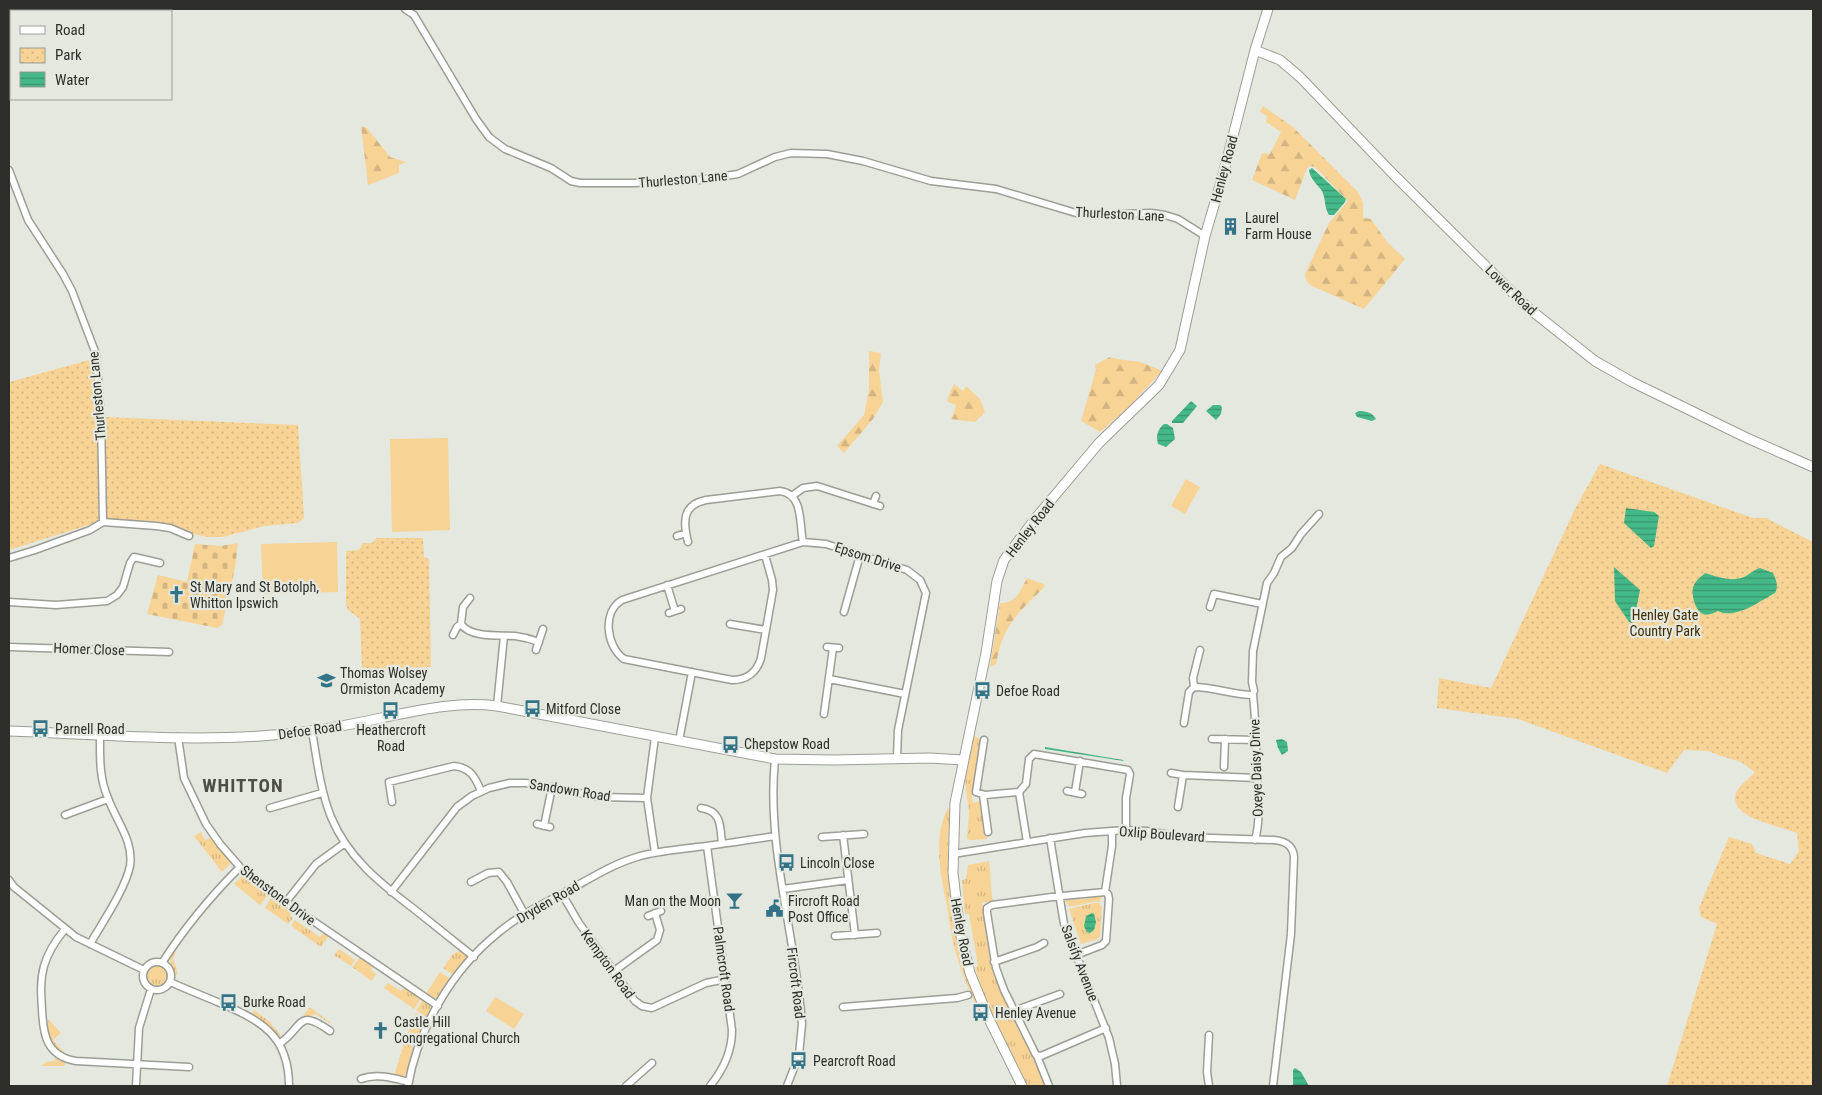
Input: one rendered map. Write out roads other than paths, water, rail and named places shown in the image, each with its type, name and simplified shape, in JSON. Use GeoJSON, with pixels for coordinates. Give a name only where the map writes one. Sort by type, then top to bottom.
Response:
{"type":"FeatureCollection","features":[{"type":"Feature","properties":{"kind":"street","name":"Thurleston Lane"},"geometry":{"type":"LineString","coordinates":[[405,9],[414,14],[476,119],[489,137],[504,149],[551,168],[571,181],[580,183],[634,183],[699,180],[738,174],[775,157],[791,153],[827,154],[931,181],[996,189],[1076,213],[1099,215],[1151,213],[1165,215],[1178,219],[1205,236]]}},
{"type":"Feature","properties":{"kind":"street","name":"Henley Road"},"geometry":{"type":"LineString","coordinates":[[1022,1086],[988,1017],[968,965],[956,911],[953,854],[955,803],[986,653],[997,581],[1002,565],[1034,519],[1099,444],[1159,385],[1180,350],[1205,236],[1224,172],[1255,50],[1268,9]]}},
{"type":"Feature","properties":{"kind":"street","name":"Lower Road"},"geometry":{"type":"LineString","coordinates":[[1255,50],[1280,60],[1300,76],[1394,175],[1527,307],[1588,356],[1632,382],[1747,438],[1813,467]]}},
{"type":"Feature","properties":{"kind":"street","name":"Thurleston Lane"},"geometry":{"type":"LineString","coordinates":[[9,170],[28,220],[63,274],[72,292],[96,354],[101,417],[102,522]]}},
{"type":"Feature","properties":{"kind":"street"},"geometry":{"type":"LineString","coordinates":[[792,496],[803,488],[817,486],[877,505],[876,496]]}},
{"type":"Feature","properties":{"kind":"street"},"geometry":{"type":"LineString","coordinates":[[688,542],[684,523],[687,513],[694,505],[703,501],[780,491],[787,492],[792,496],[798,507],[802,542]]}},
{"type":"Feature","properties":{"kind":"street","name":"Oxeye Daisy Drive"},"geometry":{"type":"LineString","coordinates":[[1255,840],[1258,804],[1257,740],[1252,682],[1253,651],[1262,604],[1267,583],[1281,557],[1292,548],[1301,534],[1319,514]]}},
{"type":"Feature","properties":{"kind":"street"},"geometry":{"type":"LineString","coordinates":[[9,558],[90,530],[102,522],[170,528],[189,536]]}},
{"type":"Feature","properties":{"kind":"street"},"geometry":{"type":"LineString","coordinates":[[677,536],[686,533]]}},
{"type":"Feature","properties":{"kind":"street","name":"Epsom Drive"},"geometry":{"type":"LineString","coordinates":[[692,672],[624,659],[616,653],[611,644],[610,616],[614,606],[622,600],[802,542],[826,544],[908,570],[920,580],[925,588],[925,598],[898,730],[897,758]]}},
{"type":"Feature","properties":{"kind":"street"},"geometry":{"type":"LineString","coordinates":[[679,741],[692,672],[732,680],[747,677],[758,667],[773,590],[765,555]]}},
{"type":"Feature","properties":{"kind":"street"},"geometry":{"type":"LineString","coordinates":[[843,612],[860,555]]}},
{"type":"Feature","properties":{"kind":"street"},"geometry":{"type":"LineString","coordinates":[[9,602],[56,605],[107,601],[117,595],[124,587],[130,563],[134,557],[160,563]]}},
{"type":"Feature","properties":{"kind":"street"},"geometry":{"type":"LineString","coordinates":[[667,585],[675,611]]}},
{"type":"Feature","properties":{"kind":"street"},"geometry":{"type":"LineString","coordinates":[[1210,606],[1214,594],[1262,604]]}},
{"type":"Feature","properties":{"kind":"street"},"geometry":{"type":"LineString","coordinates":[[470,598],[460,605],[461,624],[463,627],[478,634],[524,638],[539,642]]}},
{"type":"Feature","properties":{"kind":"street"},"geometry":{"type":"LineString","coordinates":[[453,634],[461,624]]}},
{"type":"Feature","properties":{"kind":"street"},"geometry":{"type":"LineString","coordinates":[[730,624],[766,630]]}},
{"type":"Feature","properties":{"kind":"street"},"geometry":{"type":"LineString","coordinates":[[536,650],[542,629]]}},
{"type":"Feature","properties":{"kind":"street"},"geometry":{"type":"LineString","coordinates":[[497,706],[504,636]]}},
{"type":"Feature","properties":{"kind":"street","name":"Homer Close"},"geometry":{"type":"LineString","coordinates":[[9,647],[169,652]]}},
{"type":"Feature","properties":{"kind":"street"},"geometry":{"type":"LineString","coordinates":[[825,714],[833,648]]}},
{"type":"Feature","properties":{"kind":"street"},"geometry":{"type":"LineString","coordinates":[[1184,723],[1190,692],[1194,687],[1193,678],[1200,650]]}},
{"type":"Feature","properties":{"kind":"street"},"geometry":{"type":"LineString","coordinates":[[829,679],[905,694]]}},
{"type":"Feature","properties":{"kind":"street"},"geometry":{"type":"LineString","coordinates":[[1194,687],[1239,695],[1253,693]]}},
{"type":"Feature","properties":{"kind":"street","name":"Defoe Road"},"geometry":{"type":"LineString","coordinates":[[9,731],[178,737],[243,737],[312,731],[473,703],[775,759],[897,758],[963,760]]}},
{"type":"Feature","properties":{"kind":"street"},"geometry":{"type":"LineString","coordinates":[[312,731],[322,793],[344,843],[372,876],[474,957]]}},
{"type":"Feature","properties":{"kind":"street"},"geometry":{"type":"LineString","coordinates":[[90,944],[126,879],[130,862],[126,836],[108,799],[100,770],[100,734]]}},
{"type":"Feature","properties":{"kind":"street","name":"Shenstone Drive"},"geometry":{"type":"LineString","coordinates":[[178,737],[184,778],[206,824],[240,867],[260,885],[438,1006]]}},
{"type":"Feature","properties":{"kind":"street"},"geometry":{"type":"LineString","coordinates":[[655,737],[647,798],[655,853]]}},
{"type":"Feature","properties":{"kind":"street"},"geometry":{"type":"LineString","coordinates":[[1212,738],[1257,740]]}},
{"type":"Feature","properties":{"kind":"street"},"geometry":{"type":"LineString","coordinates":[[1224,767],[1225,739]]}},
{"type":"Feature","properties":{"kind":"street"},"geometry":{"type":"LineString","coordinates":[[984,740],[976,790],[977,793],[983,795],[1019,792],[1026,784],[1028,762],[1032,755],[1038,754],[1129,771],[1126,798],[1126,830]]}},
{"type":"Feature","properties":{"kind":"street","name":"Fircroft Road"},"geometry":{"type":"LineString","coordinates":[[775,759],[772,796],[775,836],[802,1024],[799,1056],[788,1086]]}},
{"type":"Feature","properties":{"kind":"street"},"geometry":{"type":"LineString","coordinates":[[1075,792],[1080,761]]}},
{"type":"Feature","properties":{"kind":"street"},"geometry":{"type":"LineString","coordinates":[[392,802],[389,782],[454,766],[464,768],[473,773],[481,791]]}},
{"type":"Feature","properties":{"kind":"street"},"geometry":{"type":"LineString","coordinates":[[1171,773],[1183,776],[1257,778]]}},
{"type":"Feature","properties":{"kind":"street"},"geometry":{"type":"LineString","coordinates":[[1178,807],[1183,776]]}},
{"type":"Feature","properties":{"kind":"street","name":"Sandown Road"},"geometry":{"type":"LineString","coordinates":[[391,892],[452,813],[464,802],[481,791],[510,783],[532,783],[600,797],[647,798]]}},
{"type":"Feature","properties":{"kind":"street"},"geometry":{"type":"LineString","coordinates":[[544,826],[552,787]]}},
{"type":"Feature","properties":{"kind":"street"},"geometry":{"type":"LineString","coordinates":[[1067,791],[1082,794]]}},
{"type":"Feature","properties":{"kind":"street"},"geometry":{"type":"LineString","coordinates":[[1019,792],[1027,842]]}},
{"type":"Feature","properties":{"kind":"street"},"geometry":{"type":"LineString","coordinates":[[270,808],[322,793]]}},
{"type":"Feature","properties":{"kind":"street"},"geometry":{"type":"LineString","coordinates":[[983,795],[988,832]]}},
{"type":"Feature","properties":{"kind":"street"},"geometry":{"type":"LineString","coordinates":[[65,815],[108,799]]}},
{"type":"Feature","properties":{"kind":"street"},"geometry":{"type":"LineString","coordinates":[[701,808],[710,810],[717,815],[722,844]]}},
{"type":"Feature","properties":{"kind":"street","name":"Oxlip Boulevard"},"geometry":{"type":"LineString","coordinates":[[953,854],[1050,838],[1126,830],[1147,831],[1182,837],[1278,841],[1286,843],[1292,848],[1294,861],[1291,926],[1273,1086]]}},
{"type":"Feature","properties":{"kind":"street"},"geometry":{"type":"LineString","coordinates":[[1104,892],[1112,846],[1112,831]]}},
{"type":"Feature","properties":{"kind":"street"},"geometry":{"type":"LineString","coordinates":[[822,837],[864,834]]}},
{"type":"Feature","properties":{"kind":"street"},"geometry":{"type":"LineString","coordinates":[[843,835],[855,935]]}},
{"type":"Feature","properties":{"kind":"street","name":"Dryden Road"},"geometry":{"type":"LineString","coordinates":[[408,1084],[424,1033],[455,979],[499,932],[524,915],[620,863],[655,853],[775,836]]}},
{"type":"Feature","properties":{"kind":"street","name":"Salsify Avenue"},"geometry":{"type":"LineString","coordinates":[[1050,838],[1058,896],[1065,926],[1106,1028],[1115,1064],[1116,1086]]}},
{"type":"Feature","properties":{"kind":"street"},"geometry":{"type":"LineString","coordinates":[[286,902],[316,864],[344,843]]}},
{"type":"Feature","properties":{"kind":"street","name":"Palmcroft Road"},"geometry":{"type":"LineString","coordinates":[[707,846],[732,1025],[732,1041],[726,1064],[710,1086]]}},
{"type":"Feature","properties":{"kind":"street"},"geometry":{"type":"LineString","coordinates":[[162,963],[205,902],[240,867]]}},
{"type":"Feature","properties":{"kind":"street"},"geometry":{"type":"LineString","coordinates":[[471,882],[488,873],[499,872],[508,882],[524,915]]}},
{"type":"Feature","properties":{"kind":"street"},"geometry":{"type":"LineString","coordinates":[[9,880],[11,889],[65,929],[90,944],[144,970]]}},
{"type":"Feature","properties":{"kind":"street"},"geometry":{"type":"LineString","coordinates":[[783,889],[848,880]]}},
{"type":"Feature","properties":{"kind":"street"},"geometry":{"type":"LineString","coordinates":[[1049,1086],[1037,1056],[1014,1011],[994,962],[986,913],[987,908],[992,905],[1058,896],[1104,892],[1108,894],[1105,942],[1102,945],[1076,955]]}},
{"type":"Feature","properties":{"kind":"street","name":"Kempton Road"},"geometry":{"type":"LineString","coordinates":[[562,894],[579,923],[637,1003],[642,1006],[649,1008],[706,983],[726,980]]}},
{"type":"Feature","properties":{"kind":"street"},"geometry":{"type":"LineString","coordinates":[[614,971],[657,940],[660,930],[655,913]]}},
{"type":"Feature","properties":{"kind":"street"},"geometry":{"type":"LineString","coordinates":[[65,929],[50,951],[42,978],[43,1025],[48,1044],[57,1054],[71,1060],[189,1067]]}},
{"type":"Feature","properties":{"kind":"street"},"geometry":{"type":"LineString","coordinates":[[835,936],[877,933]]}},
{"type":"Feature","properties":{"kind":"street"},"geometry":{"type":"LineString","coordinates":[[994,962],[1037,947],[1044,942]]}},
{"type":"Feature","properties":{"kind":"street"},"geometry":{"type":"LineString","coordinates":[[162,963],[170,970],[170,982],[162,989],[151,989],[143,979],[144,970],[149,964],[162,963]]}},
{"type":"Feature","properties":{"kind":"street"},"geometry":{"type":"LineString","coordinates":[[170,982],[254,1019],[265,1027],[279,1044],[287,1061],[289,1086]]}},
{"type":"Feature","properties":{"kind":"street"},"geometry":{"type":"LineString","coordinates":[[136,1086],[139,1028],[151,989]]}},
{"type":"Feature","properties":{"kind":"street"},"geometry":{"type":"LineString","coordinates":[[843,1007],[957,998],[968,994]]}},
{"type":"Feature","properties":{"kind":"street"},"geometry":{"type":"LineString","coordinates":[[1014,1011],[1060,994]]}},
{"type":"Feature","properties":{"kind":"street"},"geometry":{"type":"LineString","coordinates":[[279,1044],[289,1037],[302,1022],[307,1020],[317,1021],[330,1031]]}},
{"type":"Feature","properties":{"kind":"street"},"geometry":{"type":"LineString","coordinates":[[1037,1056],[1106,1028]]}},
{"type":"Feature","properties":{"kind":"street"},"geometry":{"type":"LineString","coordinates":[[1209,1035],[1207,1072],[1209,1086]]}},
{"type":"Feature","properties":{"kind":"street"},"geometry":{"type":"LineString","coordinates":[[626,1086],[652,1063]]}},
{"type":"Feature","properties":{"kind":"street"},"geometry":{"type":"LineString","coordinates":[[361,1078],[387,1077],[408,1084]]}},
{"type":"Feature","properties":{"kind":"water"},"geometry":{"type":"Polygon","coordinates":[[[1312,168],[1346,199],[1334,215],[1329,215],[1327,212],[1322,191],[1312,179],[1309,170],[1312,168]]]}},
{"type":"Feature","properties":{"kind":"water"},"geometry":{"type":"Polygon","coordinates":[[[1191,401],[1197,406],[1183,423],[1172,423],[1172,421],[1191,401]]]}},
{"type":"Feature","properties":{"kind":"water"},"geometry":{"type":"Polygon","coordinates":[[[1213,405],[1220,405],[1222,407],[1221,414],[1216,420],[1206,411],[1213,405]]]}},
{"type":"Feature","properties":{"kind":"water"},"geometry":{"type":"Polygon","coordinates":[[[1359,411],[1369,413],[1376,419],[1372,421],[1357,417],[1355,413],[1359,411]]]}},
{"type":"Feature","properties":{"kind":"water"},"geometry":{"type":"Polygon","coordinates":[[[1164,424],[1173,428],[1175,439],[1166,447],[1158,444],[1157,438],[1158,431],[1164,424]]]}},
{"type":"Feature","properties":{"kind":"water"},"geometry":{"type":"Polygon","coordinates":[[[1626,508],[1654,512],[1659,516],[1654,546],[1651,548],[1624,523],[1626,508]]]}},
{"type":"Feature","properties":{"kind":"water"},"geometry":{"type":"Polygon","coordinates":[[[1614,567],[1640,590],[1632,623],[1629,622],[1615,601],[1614,567]]]}},
{"type":"Feature","properties":{"kind":"water"},"geometry":{"type":"Polygon","coordinates":[[[1760,568],[1773,573],[1777,585],[1775,593],[1740,611],[1725,613],[1718,611],[1705,615],[1700,612],[1694,601],[1693,588],[1696,581],[1705,573],[1726,579],[1736,579],[1760,568]]]}},
{"type":"Feature","properties":{"kind":"water"},"geometry":{"type":"Polygon","coordinates":[[[1282,739],[1287,742],[1288,751],[1282,755],[1276,740],[1282,739]]]}},
{"type":"Feature","properties":{"kind":"water"},"geometry":{"type":"Polygon","coordinates":[[[1045,747],[1123,760],[1124,761],[1045,749],[1045,747]]]}},
{"type":"Feature","properties":{"kind":"water"},"geometry":{"type":"Polygon","coordinates":[[[1092,913],[1096,922],[1094,930],[1090,933],[1087,932],[1084,926],[1086,916],[1092,913]]]}},
{"type":"Feature","properties":{"kind":"water"},"geometry":{"type":"Polygon","coordinates":[[[1295,1068],[1301,1072],[1309,1086],[1293,1086],[1293,1070],[1295,1068]]]}},
{"type":"Feature","properties":{"kind":"waterway"},"geometry":{"type":"LineString","coordinates":[[148,10],[156,9]]}},
{"type":"Feature","properties":{"kind":"place","name":"Laurel Farm House"},"geometry":{"type":"Point","coordinates":[1231,226]}},
{"type":"Feature","properties":{"kind":"place","name":"St Mary and St Botolph, Whitton Ipswich"},"geometry":{"type":"Point","coordinates":[176,595]}},
{"type":"Feature","properties":{"kind":"place","name":"Thomas Wolsey Ormiston Academy"},"geometry":{"type":"Point","coordinates":[326,681]}},
{"type":"Feature","properties":{"kind":"place","name":"Defoe Road"},"geometry":{"type":"Point","coordinates":[982,691]}},
{"type":"Feature","properties":{"kind":"place","name":"Mitford Close"},"geometry":{"type":"Point","coordinates":[532,709]}},
{"type":"Feature","properties":{"kind":"place","name":"Heathercroft Road"},"geometry":{"type":"Point","coordinates":[391,710]}},
{"type":"Feature","properties":{"kind":"place","name":"Parnell Road"},"geometry":{"type":"Point","coordinates":[41,729]}},
{"type":"Feature","properties":{"kind":"place","name":"Chepstow Road"},"geometry":{"type":"Point","coordinates":[730,744]}},
{"type":"Feature","properties":{"kind":"place","name":"Lincoln Close"},"geometry":{"type":"Point","coordinates":[786,863]}},
{"type":"Feature","properties":{"kind":"place","name":"Man on the Moon"},"geometry":{"type":"Point","coordinates":[735,901]}},
{"type":"Feature","properties":{"kind":"place","name":"Fircroft Road Post Office"},"geometry":{"type":"Point","coordinates":[774,909]}},
{"type":"Feature","properties":{"kind":"place","name":"Burke Road"},"geometry":{"type":"Point","coordinates":[229,1002]}},
{"type":"Feature","properties":{"kind":"place","name":"Henley Avenue"},"geometry":{"type":"Point","coordinates":[981,1013]}},
{"type":"Feature","properties":{"kind":"place","name":"Castle Hill Congregational Church"},"geometry":{"type":"Point","coordinates":[380,1030]}},
{"type":"Feature","properties":{"kind":"place","name":"Pearcroft Road"},"geometry":{"type":"Point","coordinates":[799,1061]}},
{"type":"Feature","properties":{"kind":"district","name":"WHITTON"},"geometry":{"type":"Point","coordinates":[243,785]}},
{"type":"Feature","properties":{"kind":"park label","name":"Henley Gate Country Park"},"geometry":{"type":"Point","coordinates":[1665,624]}}]}
